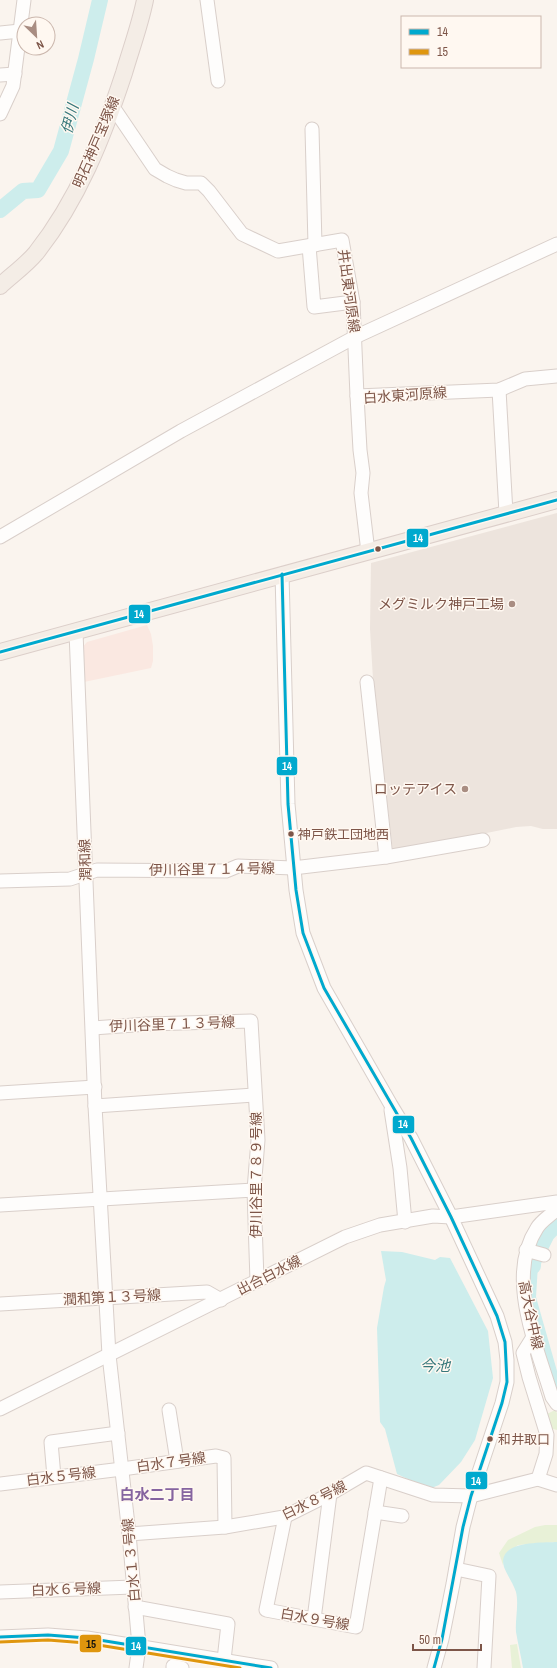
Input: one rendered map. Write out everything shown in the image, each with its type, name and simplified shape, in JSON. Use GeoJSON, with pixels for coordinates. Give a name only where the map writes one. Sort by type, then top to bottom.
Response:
{"type":"FeatureCollection","features":[{"type":"Feature","properties":{"kind":"main road","name":"明石神戸宝塚線"},"geometry":{"type":"LineString","coordinates":[[0,286],[35,254],[52,232],[84,178],[113,107],[141,20],[145,0]]}},
{"type":"Feature","properties":{"kind":"main road"},"geometry":{"type":"LineString","coordinates":[[0,652],[557,500]]}},
{"type":"Feature","properties":{"kind":"street"},"geometry":{"type":"LineString","coordinates":[[22,16],[24,0]]}},
{"type":"Feature","properties":{"kind":"street"},"geometry":{"type":"LineString","coordinates":[[207,0],[218,81]]}},
{"type":"Feature","properties":{"kind":"street"},"geometry":{"type":"LineString","coordinates":[[0,33],[16,31]]}},
{"type":"Feature","properties":{"kind":"street"},"geometry":{"type":"LineString","coordinates":[[0,114],[13,86],[17,56]]}},
{"type":"Feature","properties":{"kind":"street"},"geometry":{"type":"LineString","coordinates":[[0,75],[15,74]]}},
{"type":"Feature","properties":{"kind":"street","name":"井出東河原線"},"geometry":{"type":"LineString","coordinates":[[113,107],[155,168],[167,176],[186,183],[201,183],[209,191],[242,234],[278,251],[342,240],[353,302],[356,396]]}},
{"type":"Feature","properties":{"kind":"street"},"geometry":{"type":"LineString","coordinates":[[312,129],[312,245],[314,307],[353,302]]}},
{"type":"Feature","properties":{"kind":"street"},"geometry":{"type":"LineString","coordinates":[[0,537],[181,431],[355,337],[557,244]]}},
{"type":"Feature","properties":{"kind":"street","name":"白水東河原線"},"geometry":{"type":"LineString","coordinates":[[368,552],[361,493],[363,473],[356,396],[499,390],[524,379],[557,376]]}},
{"type":"Feature","properties":{"kind":"street"},"geometry":{"type":"LineString","coordinates":[[499,390],[506,514]]}},
{"type":"Feature","properties":{"kind":"street"},"geometry":{"type":"LineString","coordinates":[[282,574],[288,804],[293,868],[303,933],[324,988],[411,1138],[451,1217],[497,1316],[505,1342],[507,1382],[502,1403],[463,1527],[442,1639],[434,1668]]}},
{"type":"Feature","properties":{"kind":"street","name":"潤和線"},"geometry":{"type":"LineString","coordinates":[[76,632],[101,1199]]}},
{"type":"Feature","properties":{"kind":"street"},"geometry":{"type":"LineString","coordinates":[[367,682],[386,857]]}},
{"type":"Feature","properties":{"kind":"street","name":"伊川谷里７１４号線"},"geometry":{"type":"LineString","coordinates":[[0,881],[70,879],[86,875],[97,870],[226,871],[238,866],[293,868],[386,857],[483,840]]}},
{"type":"Feature","properties":{"kind":"street","name":"伊川谷里７１３号線"},"geometry":{"type":"LineString","coordinates":[[93,1028],[148,1024],[251,1021]]}},
{"type":"Feature","properties":{"kind":"street","name":"伊川谷里７８９号線"},"geometry":{"type":"LineString","coordinates":[[251,1021],[254,1096],[258,1140],[254,1190],[257,1282]]}},
{"type":"Feature","properties":{"kind":"street"},"geometry":{"type":"LineString","coordinates":[[0,1093],[95,1087]]}},
{"type":"Feature","properties":{"kind":"street"},"geometry":{"type":"LineString","coordinates":[[96,1106],[254,1096]]}},
{"type":"Feature","properties":{"kind":"street"},"geometry":{"type":"LineString","coordinates":[[391,1105],[400,1168],[405,1222]]}},
{"type":"Feature","properties":{"kind":"street"},"geometry":{"type":"LineString","coordinates":[[0,1205],[254,1190]]}},
{"type":"Feature","properties":{"kind":"street","name":"白水１３号線"},"geometry":{"type":"LineString","coordinates":[[101,1199],[109,1356],[129,1534],[139,1646],[136,1668]]}},
{"type":"Feature","properties":{"kind":"street","name":"出合白水線"},"geometry":{"type":"LineString","coordinates":[[0,1409],[109,1356],[345,1237],[380,1225],[405,1222],[433,1216],[451,1217],[557,1202]]}},
{"type":"Feature","properties":{"kind":"street","name":"高大谷中線"},"geometry":{"type":"LineString","coordinates":[[557,1210],[537,1227],[526,1250],[523,1266],[523,1289],[534,1337],[552,1397],[557,1404]]}},
{"type":"Feature","properties":{"kind":"street"},"geometry":{"type":"LineString","coordinates":[[526,1250],[544,1255]]}},
{"type":"Feature","properties":{"kind":"street","name":"潤和第１３号線"},"geometry":{"type":"LineString","coordinates":[[0,1304],[207,1292],[221,1300]]}},
{"type":"Feature","properties":{"kind":"street"},"geometry":{"type":"LineString","coordinates":[[534,1337],[523,1353],[529,1378],[547,1435],[546,1454],[538,1479],[557,1485]]}},
{"type":"Feature","properties":{"kind":"street"},"geometry":{"type":"LineString","coordinates":[[170,1410],[177,1461]]}},
{"type":"Feature","properties":{"kind":"street"},"geometry":{"type":"LineString","coordinates":[[54,1477],[51,1442],[118,1433]]}},
{"type":"Feature","properties":{"kind":"street","name":"白水７号線"},"geometry":{"type":"LineString","coordinates":[[122,1469],[216,1456],[224,1458],[225,1526]]}},
{"type":"Feature","properties":{"kind":"street","name":"白水５号線"},"geometry":{"type":"LineString","coordinates":[[0,1484],[122,1469]]}},
{"type":"Feature","properties":{"kind":"street","name":"白水８号線"},"geometry":{"type":"LineString","coordinates":[[129,1534],[225,1526],[285,1517],[330,1494],[366,1473],[433,1495],[472,1496],[538,1479]]}},
{"type":"Feature","properties":{"kind":"street","name":"白水９号線"},"geometry":{"type":"LineString","coordinates":[[285,1517],[266,1610],[356,1627],[381,1478]]}},
{"type":"Feature","properties":{"kind":"street"},"geometry":{"type":"LineString","coordinates":[[314,1619],[330,1494]]}},
{"type":"Feature","properties":{"kind":"street"},"geometry":{"type":"LineString","coordinates":[[375,1512],[402,1516]]}},
{"type":"Feature","properties":{"kind":"street"},"geometry":{"type":"LineString","coordinates":[[456,1569],[489,1576],[484,1668]]}},
{"type":"Feature","properties":{"kind":"street","name":"白水６号線"},"geometry":{"type":"LineString","coordinates":[[0,1592],[133,1587]]}},
{"type":"Feature","properties":{"kind":"street"},"geometry":{"type":"LineString","coordinates":[[135,1607],[228,1624],[224,1660]]}},
{"type":"Feature","properties":{"kind":"street"},"geometry":{"type":"LineString","coordinates":[[0,1637],[48,1635],[87,1638],[271,1668]]}},
{"type":"Feature","properties":{"kind":"street"},"geometry":{"type":"LineString","coordinates":[[173,1668],[173,1666],[182,1668]]}},
{"type":"Feature","properties":{"kind":"shaded area"},"geometry":{"type":"Polygon","coordinates":[[[557,513],[557,829],[543,829],[531,826],[516,827],[393,852],[374,696],[370,629],[371,563],[557,513]]]}},
{"type":"Feature","properties":{"kind":"shaded area"},"geometry":{"type":"Polygon","coordinates":[[[147,625],[151,634],[153,646],[153,661],[151,668],[84,682],[82,648],[87,642],[147,625]]]}},
{"type":"Feature","properties":{"kind":"green space"},"geometry":{"type":"Polygon","coordinates":[[[555,1410],[557,1413],[557,1430],[549,1428],[545,1415],[555,1410]]]}},
{"type":"Feature","properties":{"kind":"green space"},"geometry":{"type":"Polygon","coordinates":[[[557,1525],[557,1542],[518,1545],[505,1555],[503,1565],[499,1553],[508,1540],[535,1527],[557,1525]]]}},
{"type":"Feature","properties":{"kind":"green space"},"geometry":{"type":"Polygon","coordinates":[[[517,1644],[521,1668],[512,1668],[510,1645],[517,1644]]]}},
{"type":"Feature","properties":{"kind":"water","name":"今池"},"geometry":{"type":"Polygon","coordinates":[[[381,1251],[402,1252],[435,1260],[440,1257],[450,1258],[488,1331],[493,1378],[475,1440],[461,1462],[439,1485],[429,1489],[397,1474],[385,1429],[380,1422],[377,1328],[386,1280],[381,1251]]]}},
{"type":"Feature","properties":{"kind":"water"},"geometry":{"type":"Polygon","coordinates":[[[530,1254],[539,1257],[538,1260],[540,1261],[540,1265],[538,1265],[536,1297],[557,1371],[557,1393],[538,1331],[528,1291],[530,1254]]]}},
{"type":"Feature","properties":{"kind":"water"},"geometry":{"type":"Polygon","coordinates":[[[557,1542],[557,1668],[523,1668],[516,1632],[516,1592],[504,1567],[503,1558],[507,1552],[514,1547],[532,1543],[557,1542]]]}},
{"type":"Feature","properties":{"kind":"waterway","name":"伊川"},"geometry":{"type":"LineString","coordinates":[[0,210],[23,191],[38,190],[61,151],[100,0]]}},
{"type":"Feature","properties":{"kind":"waterway"},"geometry":{"type":"LineString","coordinates":[[533,1266],[533,1262],[547,1234],[557,1224]]}},
{"type":"Feature","properties":{"kind":"transit line","name":"14"},"geometry":{"type":"LineString","coordinates":[[0,652],[557,500]]}},
{"type":"Feature","properties":{"kind":"transit line","name":"14"},"geometry":{"type":"LineString","coordinates":[[282,574],[288,804],[296,890],[303,933],[324,988],[411,1138],[451,1217],[497,1316],[505,1342],[507,1382],[502,1403],[471,1496],[463,1527],[442,1639],[434,1668]]}},
{"type":"Feature","properties":{"kind":"transit line","name":"14"},"geometry":{"type":"LineString","coordinates":[[0,1637],[48,1635],[87,1638],[271,1668]]}},
{"type":"Feature","properties":{"kind":"transit line","name":"15"},"geometry":{"type":"LineString","coordinates":[[0,1642],[48,1640],[86,1643],[240,1668]]}},
{"type":"Feature","properties":{"kind":"place","name":"メグミルク神戸工場"},"geometry":{"type":"Point","coordinates":[512,604]}},
{"type":"Feature","properties":{"kind":"place","name":"ロッテアイス"},"geometry":{"type":"Point","coordinates":[465,789]}},
{"type":"Feature","properties":{"kind":"place","name":"神戸鉄工団地西"},"geometry":{"type":"Point","coordinates":[291,834]}},
{"type":"Feature","properties":{"kind":"place","name":"和井取口"},"geometry":{"type":"Point","coordinates":[490,1439]}},
{"type":"Feature","properties":{"kind":"district","name":"白水二丁目"},"geometry":{"type":"Point","coordinates":[157,1495]}}]}
